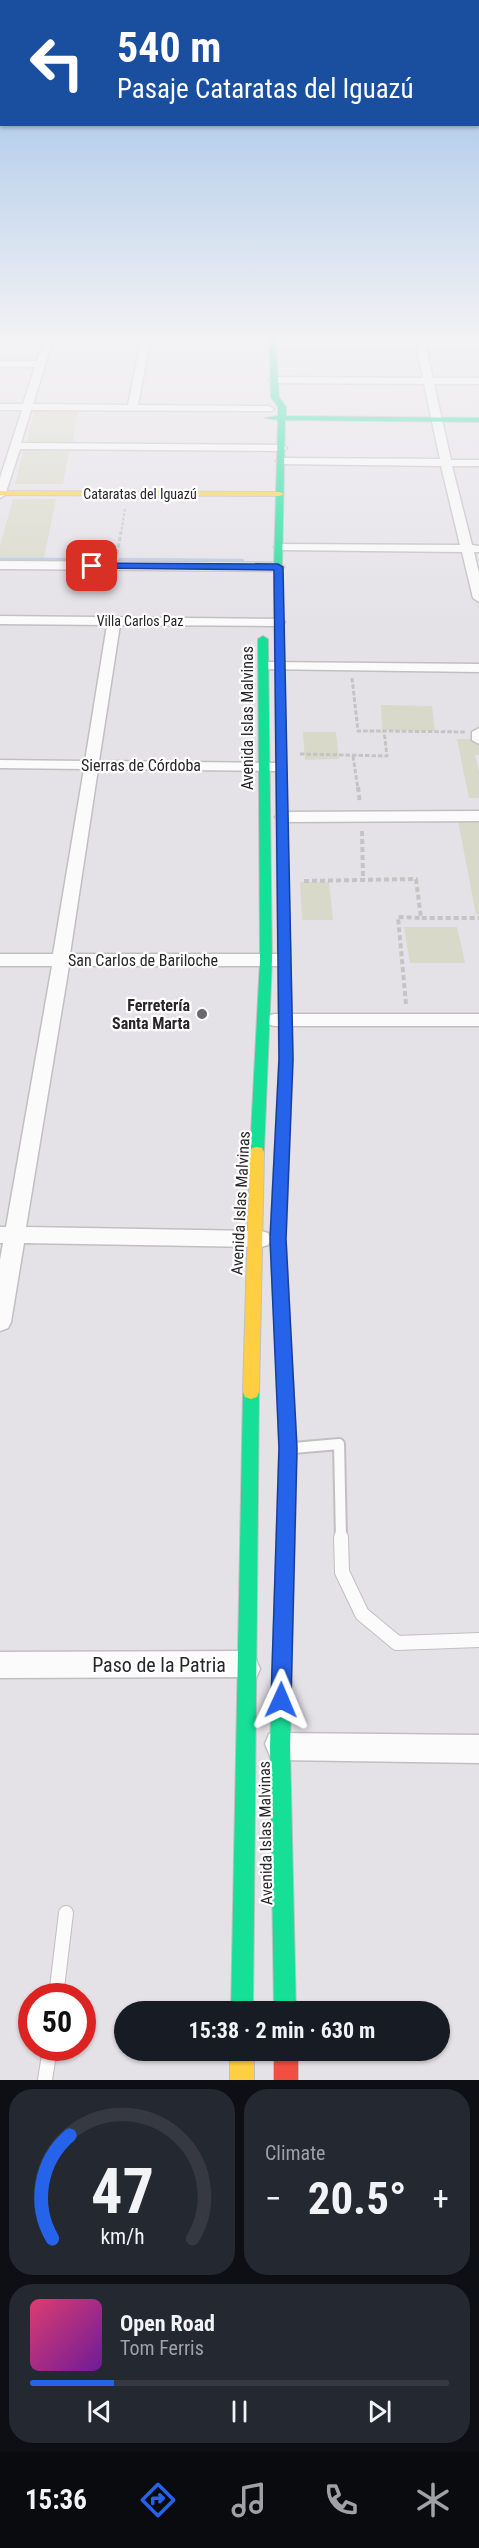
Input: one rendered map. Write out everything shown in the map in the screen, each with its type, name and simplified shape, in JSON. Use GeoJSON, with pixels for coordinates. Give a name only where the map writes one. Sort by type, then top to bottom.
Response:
{"type":"FeatureCollection","features":[{"type":"Feature","properties":{"kind":"main road","name":"Avenida Islas Malvinas"},"geometry":{"type":"LineString","coordinates":[[276,432],[277,452],[273,494],[271,567],[279,622],[281,666],[286,1020],[278,1239],[288,1448],[280,1746],[285,2001]]}},
{"type":"Feature","properties":{"kind":"main road","name":"Cataratas del Iguazú"},"geometry":{"type":"LineString","coordinates":[[0,493],[273,494]]}},
{"type":"Feature","properties":{"kind":"main road","name":"Avenida Islas Malvinas"},"geometry":{"type":"LineString","coordinates":[[264,589],[280,547],[273,494]]}},
{"type":"Feature","properties":{"kind":"main road","name":"Avenida Islas Malvinas"},"geometry":{"type":"LineString","coordinates":[[242,2001],[254,1238],[266,960],[262,666],[264,617]]}},
{"type":"Feature","properties":{"kind":"main road"},"geometry":{"type":"LineString","coordinates":[[242,2061],[242,2080]]}},
{"type":"Feature","properties":{"kind":"main road"},"geometry":{"type":"LineString","coordinates":[[286,2061],[286,2080]]}},
{"type":"Feature","properties":{"kind":"street"},"geometry":{"type":"LineString","coordinates":[[0,493],[20,432]]}},
{"type":"Feature","properties":{"kind":"street"},"geometry":{"type":"LineString","coordinates":[[440,432],[446,463],[473,549],[479,598]]}},
{"type":"Feature","properties":{"kind":"street"},"geometry":{"type":"LineString","coordinates":[[16,446],[277,452],[479,463]]}},
{"type":"Feature","properties":{"kind":"street"},"geometry":{"type":"LineString","coordinates":[[280,547],[473,549]]}},
{"type":"Feature","properties":{"kind":"street"},"geometry":{"type":"LineString","coordinates":[[0,565],[271,567]]}},
{"type":"Feature","properties":{"kind":"street","name":"Villa Carlos Paz"},"geometry":{"type":"LineString","coordinates":[[0,620],[114,621],[264,617],[279,622]]}},
{"type":"Feature","properties":{"kind":"street"},"geometry":{"type":"LineString","coordinates":[[0,1322],[7,1235],[61,960],[114,621]]}},
{"type":"Feature","properties":{"kind":"street"},"geometry":{"type":"LineString","coordinates":[[262,666],[479,668]]}},
{"type":"Feature","properties":{"kind":"street","name":"Sierras de Córdoba"},"geometry":{"type":"LineString","coordinates":[[0,764],[264,766],[281,760]]}},
{"type":"Feature","properties":{"kind":"street"},"geometry":{"type":"LineString","coordinates":[[283,817],[479,816]]}},
{"type":"Feature","properties":{"kind":"street","name":"San Carlos de Bariloche"},"geometry":{"type":"LineString","coordinates":[[0,960],[285,960]]}},
{"type":"Feature","properties":{"kind":"street"},"geometry":{"type":"LineString","coordinates":[[264,1020],[479,1020]]}},
{"type":"Feature","properties":{"kind":"street"},"geometry":{"type":"LineString","coordinates":[[7,1235],[278,1239]]}},
{"type":"Feature","properties":{"kind":"street","name":"Paso de la Patria"},"geometry":{"type":"LineString","coordinates":[[0,1665],[246,1664],[280,1746]]}},
{"type":"Feature","properties":{"kind":"street"},"geometry":{"type":"LineString","coordinates":[[280,1746],[479,1749]]}},
{"type":"Feature","properties":{"kind":"lane"},"geometry":{"type":"LineString","coordinates":[[288,1448],[339,1444],[342,1572],[362,1614],[397,1643],[479,1640]]}},
{"type":"Feature","properties":{"kind":"lane"},"geometry":{"type":"LineString","coordinates":[[58,1983],[66,1913]]}},
{"type":"Feature","properties":{"kind":"lane"},"geometry":{"type":"LineString","coordinates":[[45,2080],[48,2061]]}},
{"type":"Feature","properties":{"kind":"path"},"geometry":{"type":"LineString","coordinates":[[115,566],[124,510],[132,503],[135,494]]}},
{"type":"Feature","properties":{"kind":"path"},"geometry":{"type":"LineString","coordinates":[[351,666],[358,731],[478,734]]}},
{"type":"Feature","properties":{"kind":"path"},"geometry":{"type":"LineString","coordinates":[[281,760],[387,756],[384,731]]}},
{"type":"Feature","properties":{"kind":"path"},"geometry":{"type":"LineString","coordinates":[[284,882],[416,879],[421,918]]}},
{"type":"Feature","properties":{"kind":"path"},"geometry":{"type":"LineString","coordinates":[[407,1019],[398,918],[479,918]]}},
{"type":"Feature","properties":{"kind":"green space"},"geometry":{"type":"Polygon","coordinates":[[[29,432],[75,432],[73,442],[27,442],[29,432]]]}},
{"type":"Feature","properties":{"kind":"green space"},"geometry":{"type":"Polygon","coordinates":[[[23,451],[69,451],[63,484],[15,484],[23,451]]]}},
{"type":"Feature","properties":{"kind":"green space"},"geometry":{"type":"Polygon","coordinates":[[[13,499],[56,499],[44,558],[0,558],[0,546],[13,499]]]}},
{"type":"Feature","properties":{"kind":"green space"},"geometry":{"type":"Polygon","coordinates":[[[381,705],[432,706],[435,731],[382,730],[381,705]]]}},
{"type":"Feature","properties":{"kind":"green space"},"geometry":{"type":"Polygon","coordinates":[[[303,732],[336,732],[339,759],[305,760],[303,732]]]}},
{"type":"Feature","properties":{"kind":"green space"},"geometry":{"type":"Polygon","coordinates":[[[457,739],[479,739],[479,755],[475,755],[479,771],[479,798],[469,798],[457,739]]]}},
{"type":"Feature","properties":{"kind":"green space"},"geometry":{"type":"Polygon","coordinates":[[[458,821],[479,821],[479,914],[476,914],[458,821]]]}},
{"type":"Feature","properties":{"kind":"green space"},"geometry":{"type":"Polygon","coordinates":[[[300,882],[329,882],[333,920],[302,920],[300,882]]]}},
{"type":"Feature","properties":{"kind":"green space"},"geometry":{"type":"Polygon","coordinates":[[[404,927],[457,927],[465,963],[410,963],[404,927]]]}},
{"type":"Feature","properties":{"kind":"waterway"},"geometry":{"type":"LineString","coordinates":[[0,560],[106,560]]}},
{"type":"Feature","properties":{"kind":"waterway"},"geometry":{"type":"LineString","coordinates":[[120,560],[242,561]]}},
{"type":"Feature","properties":{"kind":"traffic: fast"},"geometry":{"type":"LineString","coordinates":[[281,432],[278,567],[283,895]]}},
{"type":"Feature","properties":{"kind":"traffic: fast"},"geometry":{"type":"LineString","coordinates":[[257,1152],[266,960],[263,639]]}},
{"type":"Feature","properties":{"kind":"traffic: fast"},"geometry":{"type":"LineString","coordinates":[[284,1359],[288,1448],[280,1746],[285,2001]]}},
{"type":"Feature","properties":{"kind":"traffic: fast"},"geometry":{"type":"LineString","coordinates":[[242,2001],[251,1392]]}},
{"type":"Feature","properties":{"kind":"traffic: slow"},"geometry":{"type":"LineString","coordinates":[[0,493],[280,494]]}},
{"type":"Feature","properties":{"kind":"traffic: slow"},"geometry":{"type":"LineString","coordinates":[[283,895],[286,1059],[278,1239],[284,1359]]}},
{"type":"Feature","properties":{"kind":"traffic: slow"},"geometry":{"type":"LineString","coordinates":[[251,1392],[257,1152]]}},
{"type":"Feature","properties":{"kind":"traffic: slow"},"geometry":{"type":"LineString","coordinates":[[242,2061],[242,2080]]}},
{"type":"Feature","properties":{"kind":"traffic: jam"},"geometry":{"type":"LineString","coordinates":[[286,2061],[286,2080]]}},
{"type":"Feature","properties":{"kind":"place","name":"Ferretería Santa Marta"},"geometry":{"type":"Point","coordinates":[202,1014]}},
{"type":"Feature","properties":{"kind":"route"},"geometry":{"type":"LineString","coordinates":[[92,566],[278,567],[286,1059],[278,1239],[288,1448],[281,1700]]}}]}
